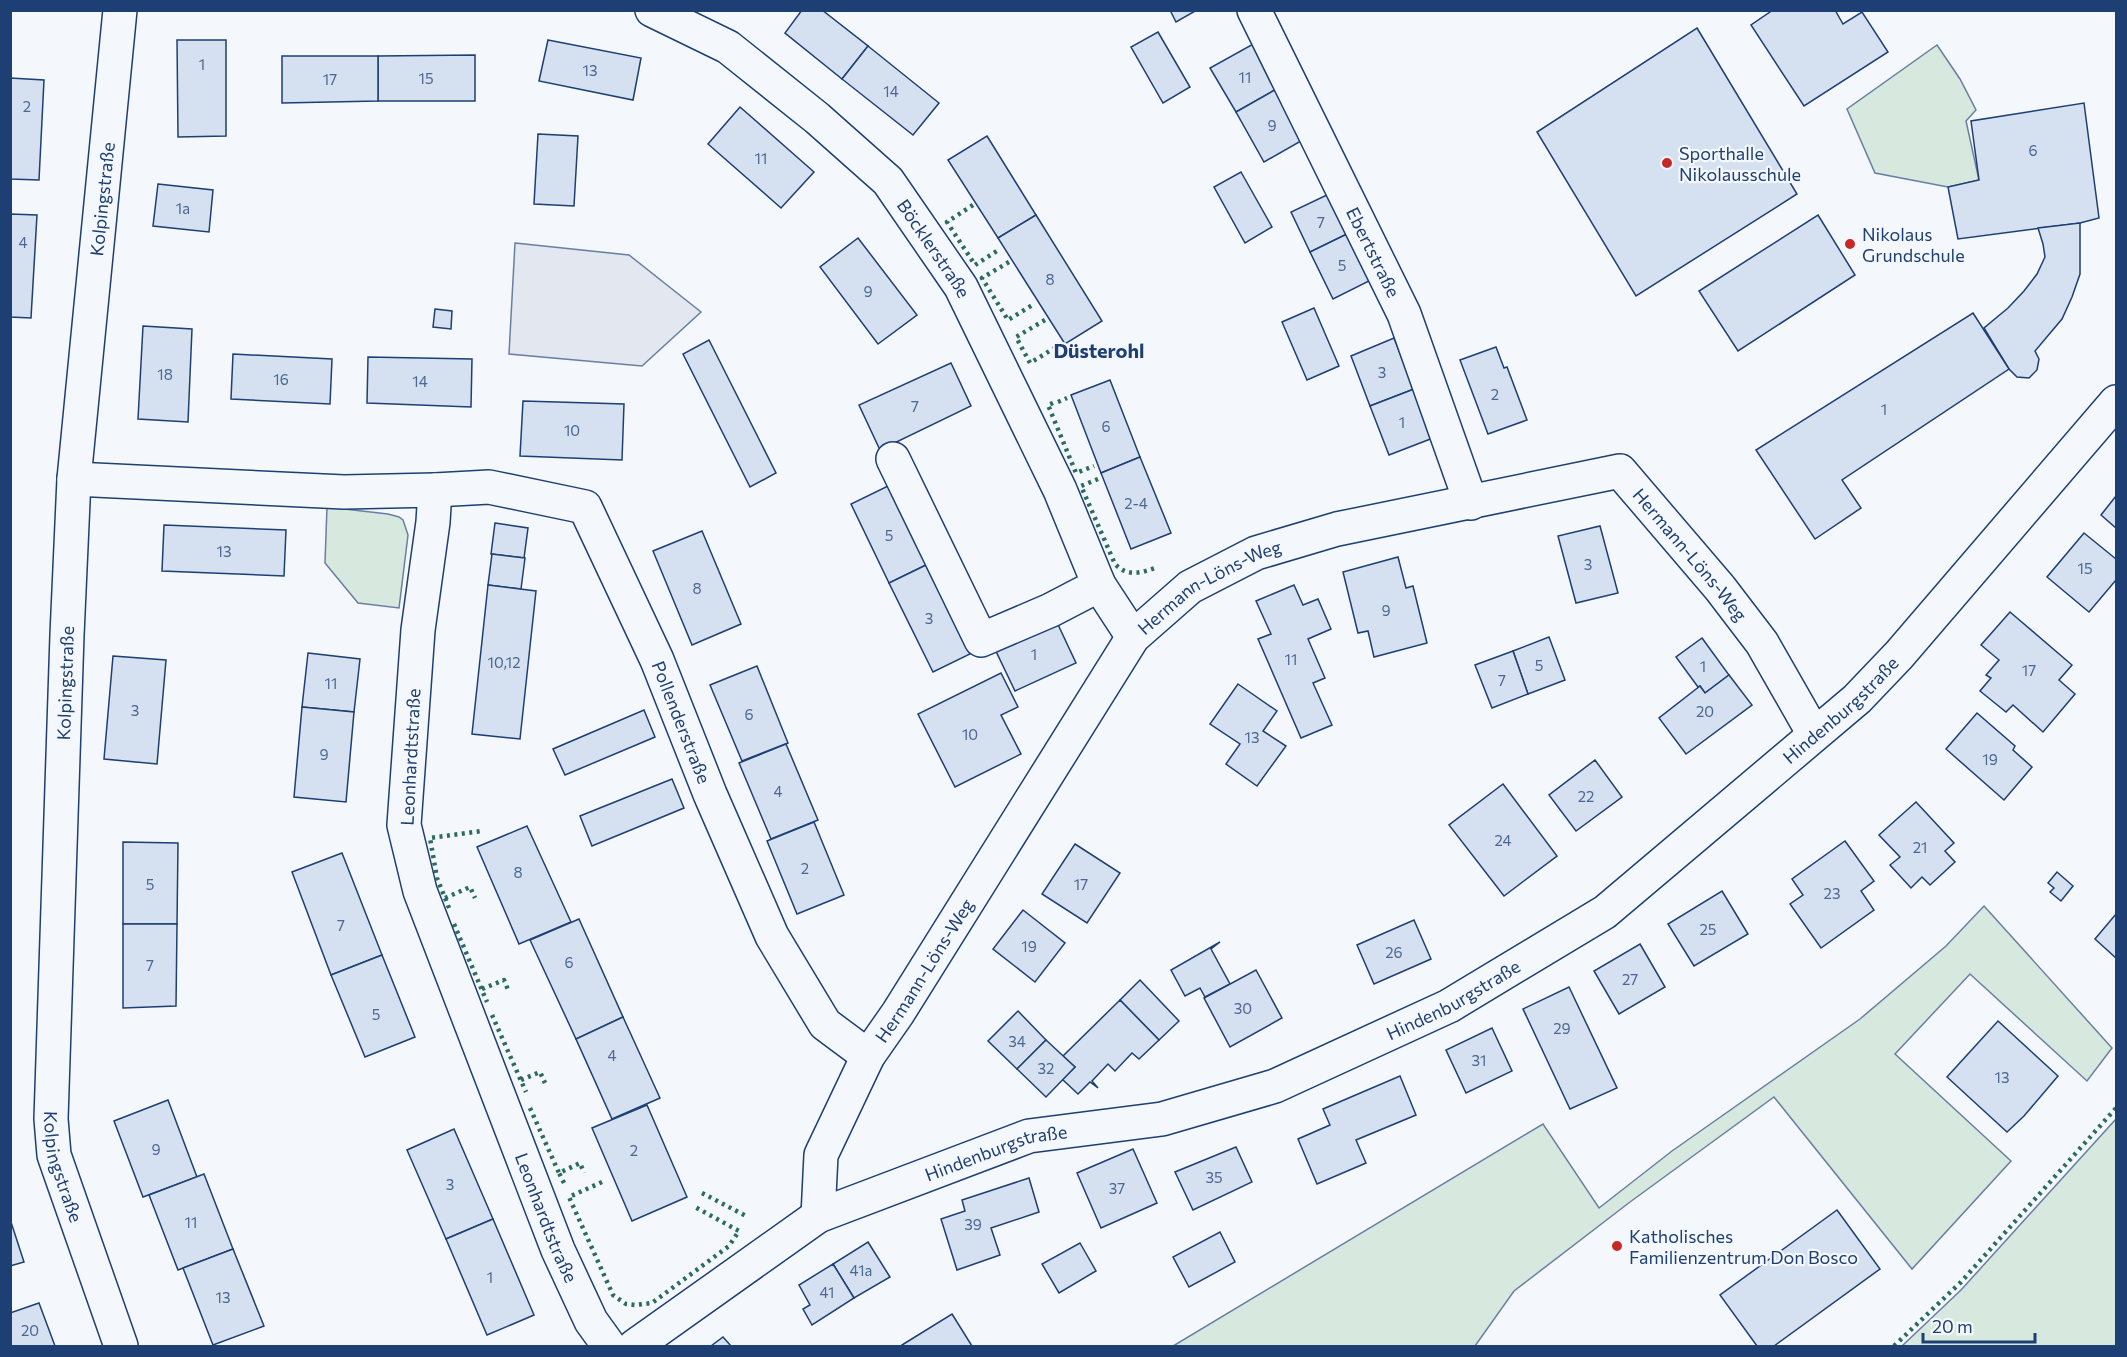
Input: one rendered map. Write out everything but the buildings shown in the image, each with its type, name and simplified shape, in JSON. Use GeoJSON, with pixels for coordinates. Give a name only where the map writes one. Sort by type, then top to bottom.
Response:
{"type":"FeatureCollection","features":[{"type":"Feature","properties":{"kind":"street","name":"Kolpingstraße"},"geometry":{"type":"LineString","coordinates":[[120,10],[74,479],[51,1119],[54,1155],[121,1347]]}},
{"type":"Feature","properties":{"kind":"street","name":"Böcklerstraße"},"geometry":{"type":"LineString","coordinates":[[652,10],[728,47],[818,118],[888,181],[961,287],[1060,490],[1099,585],[1133,637]]}},
{"type":"Feature","properties":{"kind":"street","name":"Ebertstraße"},"geometry":{"type":"LineString","coordinates":[[1254,10],[1404,314],[1471,503]]}},
{"type":"Feature","properties":{"kind":"street","name":"Hindenburgstraße"},"geometry":{"type":"LineString","coordinates":[[635,1347],[818,1216],[1029,1136],[1162,1119],[1275,1086],[1449,1006],[1605,912],[1857,699],[1899,655],[2116,402]]}},
{"type":"Feature","properties":{"kind":"street"},"geometry":{"type":"LineString","coordinates":[[893,459],[981,640],[1051,610],[1099,585]]}},
{"type":"Feature","properties":{"kind":"street","name":"Hermann-Löns-Weg"},"geometry":{"type":"LineString","coordinates":[[818,1216],[821,1155],[868,1056],[898,1013],[1133,637],[1190,587],[1256,553],[1336,530],[1620,471],[1713,579],[1762,643],[1814,734]]}},
{"type":"Feature","properties":{"kind":"street"},"geometry":{"type":"LineString","coordinates":[[74,479],[344,492],[435,490]]}},
{"type":"Feature","properties":{"kind":"street","name":"Pollenderstraße"},"geometry":{"type":"LineString","coordinates":[[435,490],[489,488],[585,507],[657,660],[710,794],[772,936],[825,1024],[868,1056]]}},
{"type":"Feature","properties":{"kind":"street","name":"Leonhardtstraße"},"geometry":{"type":"LineString","coordinates":[[435,490],[433,522],[418,630],[404,825],[420,891],[558,1250],[591,1321],[609,1347]]}},
{"type":"Feature","properties":{"kind":"shaded area"},"geometry":{"type":"Polygon","coordinates":[[[1937,45],[1960,79],[1976,110],[1966,121],[1979,180],[1948,187],[1875,173],[1847,109],[1937,45]]]}},
{"type":"Feature","properties":{"kind":"shaded area"},"geometry":{"type":"Polygon","coordinates":[[[515,243],[629,255],[701,312],[642,366],[509,354],[515,243]]]}},
{"type":"Feature","properties":{"kind":"shaded area"},"geometry":{"type":"Polygon","coordinates":[[[327,507],[388,514],[403,520],[408,535],[399,608],[358,603],[325,563],[327,507]]]}},
{"type":"Feature","properties":{"kind":"shaded area"},"geometry":{"type":"Polygon","coordinates":[[[1984,906],[2112,1048],[2087,1081],[1970,974],[1895,1054],[2011,1161],[1912,1269],[1774,1097],[1630,1202],[1514,1291],[1475,1346],[1173,1346],[1543,1124],[1599,1208],[1672,1151],[1860,1019],[1946,946],[1984,906]]]}},
{"type":"Feature","properties":{"kind":"shaded area"},"geometry":{"type":"Polygon","coordinates":[[[2116,1119],[2116,1346],[1902,1346],[1961,1290],[2116,1119]]]}},
{"type":"Feature","properties":{"kind":"hedge"},"geometry":{"type":"LineString","coordinates":[[973,205],[947,222],[975,265],[1000,249]]}},
{"type":"Feature","properties":{"kind":"hedge"},"geometry":{"type":"LineString","coordinates":[[1009,262],[982,278],[1008,320],[1034,304]]}},
{"type":"Feature","properties":{"kind":"hedge"},"geometry":{"type":"LineString","coordinates":[[1045,320],[1016,337],[1030,363],[1061,344]]}},
{"type":"Feature","properties":{"kind":"hedge"},"geometry":{"type":"LineString","coordinates":[[1058,402],[1067,398]]}},
{"type":"Feature","properties":{"kind":"hedge"},"geometry":{"type":"LineString","coordinates":[[1053,403],[1048,405],[1076,473],[1094,466]]}},
{"type":"Feature","properties":{"kind":"hedge"},"geometry":{"type":"LineString","coordinates":[[1098,479],[1081,486],[1115,564],[1129,572],[1155,568]]}},
{"type":"Feature","properties":{"kind":"hedge"},"geometry":{"type":"LineString","coordinates":[[449,908],[437,878],[430,838],[482,831]]}},
{"type":"Feature","properties":{"kind":"hedge"},"geometry":{"type":"LineString","coordinates":[[445,898],[470,887],[475,898]]}},
{"type":"Feature","properties":{"kind":"hedge"},"geometry":{"type":"LineString","coordinates":[[454,924],[487,1002]]}},
{"type":"Feature","properties":{"kind":"hedge"},"geometry":{"type":"LineString","coordinates":[[482,989],[504,980],[509,992]]}},
{"type":"Feature","properties":{"kind":"hedge"},"geometry":{"type":"LineString","coordinates":[[492,1015],[526,1092]]}},
{"type":"Feature","properties":{"kind":"hedge"},"geometry":{"type":"LineString","coordinates":[[521,1080],[540,1072],[545,1083]]}},
{"type":"Feature","properties":{"kind":"hedge"},"geometry":{"type":"LineString","coordinates":[[530,1108],[559,1173]]}},
{"type":"Feature","properties":{"kind":"hedge"},"geometry":{"type":"LineString","coordinates":[[1894,1346],[1961,1282],[2116,1108]]}},
{"type":"Feature","properties":{"kind":"hedge"},"geometry":{"type":"LineString","coordinates":[[564,1183],[559,1173],[580,1163],[584,1173]]}},
{"type":"Feature","properties":{"kind":"hedge"},"geometry":{"type":"LineString","coordinates":[[602,1182],[569,1197],[613,1295],[626,1304],[652,1303],[729,1246],[739,1231],[695,1207]]}},
{"type":"Feature","properties":{"kind":"hedge"},"geometry":{"type":"LineString","coordinates":[[702,1193],[748,1217]]}},
{"type":"Feature","properties":{"kind":"place","name":"Sporthalle Nikolausschule"},"geometry":{"type":"Point","coordinates":[1667,163]}},
{"type":"Feature","properties":{"kind":"place","name":"Nikolaus Grundschule"},"geometry":{"type":"Point","coordinates":[1850,244]}},
{"type":"Feature","properties":{"kind":"place","name":"Katholisches Familienzentrum Don Bosco"},"geometry":{"type":"Point","coordinates":[1617,1246]}},
{"type":"Feature","properties":{"kind":"district","name":"Düsterohl"},"geometry":{"type":"Point","coordinates":[1099,350]}}]}
